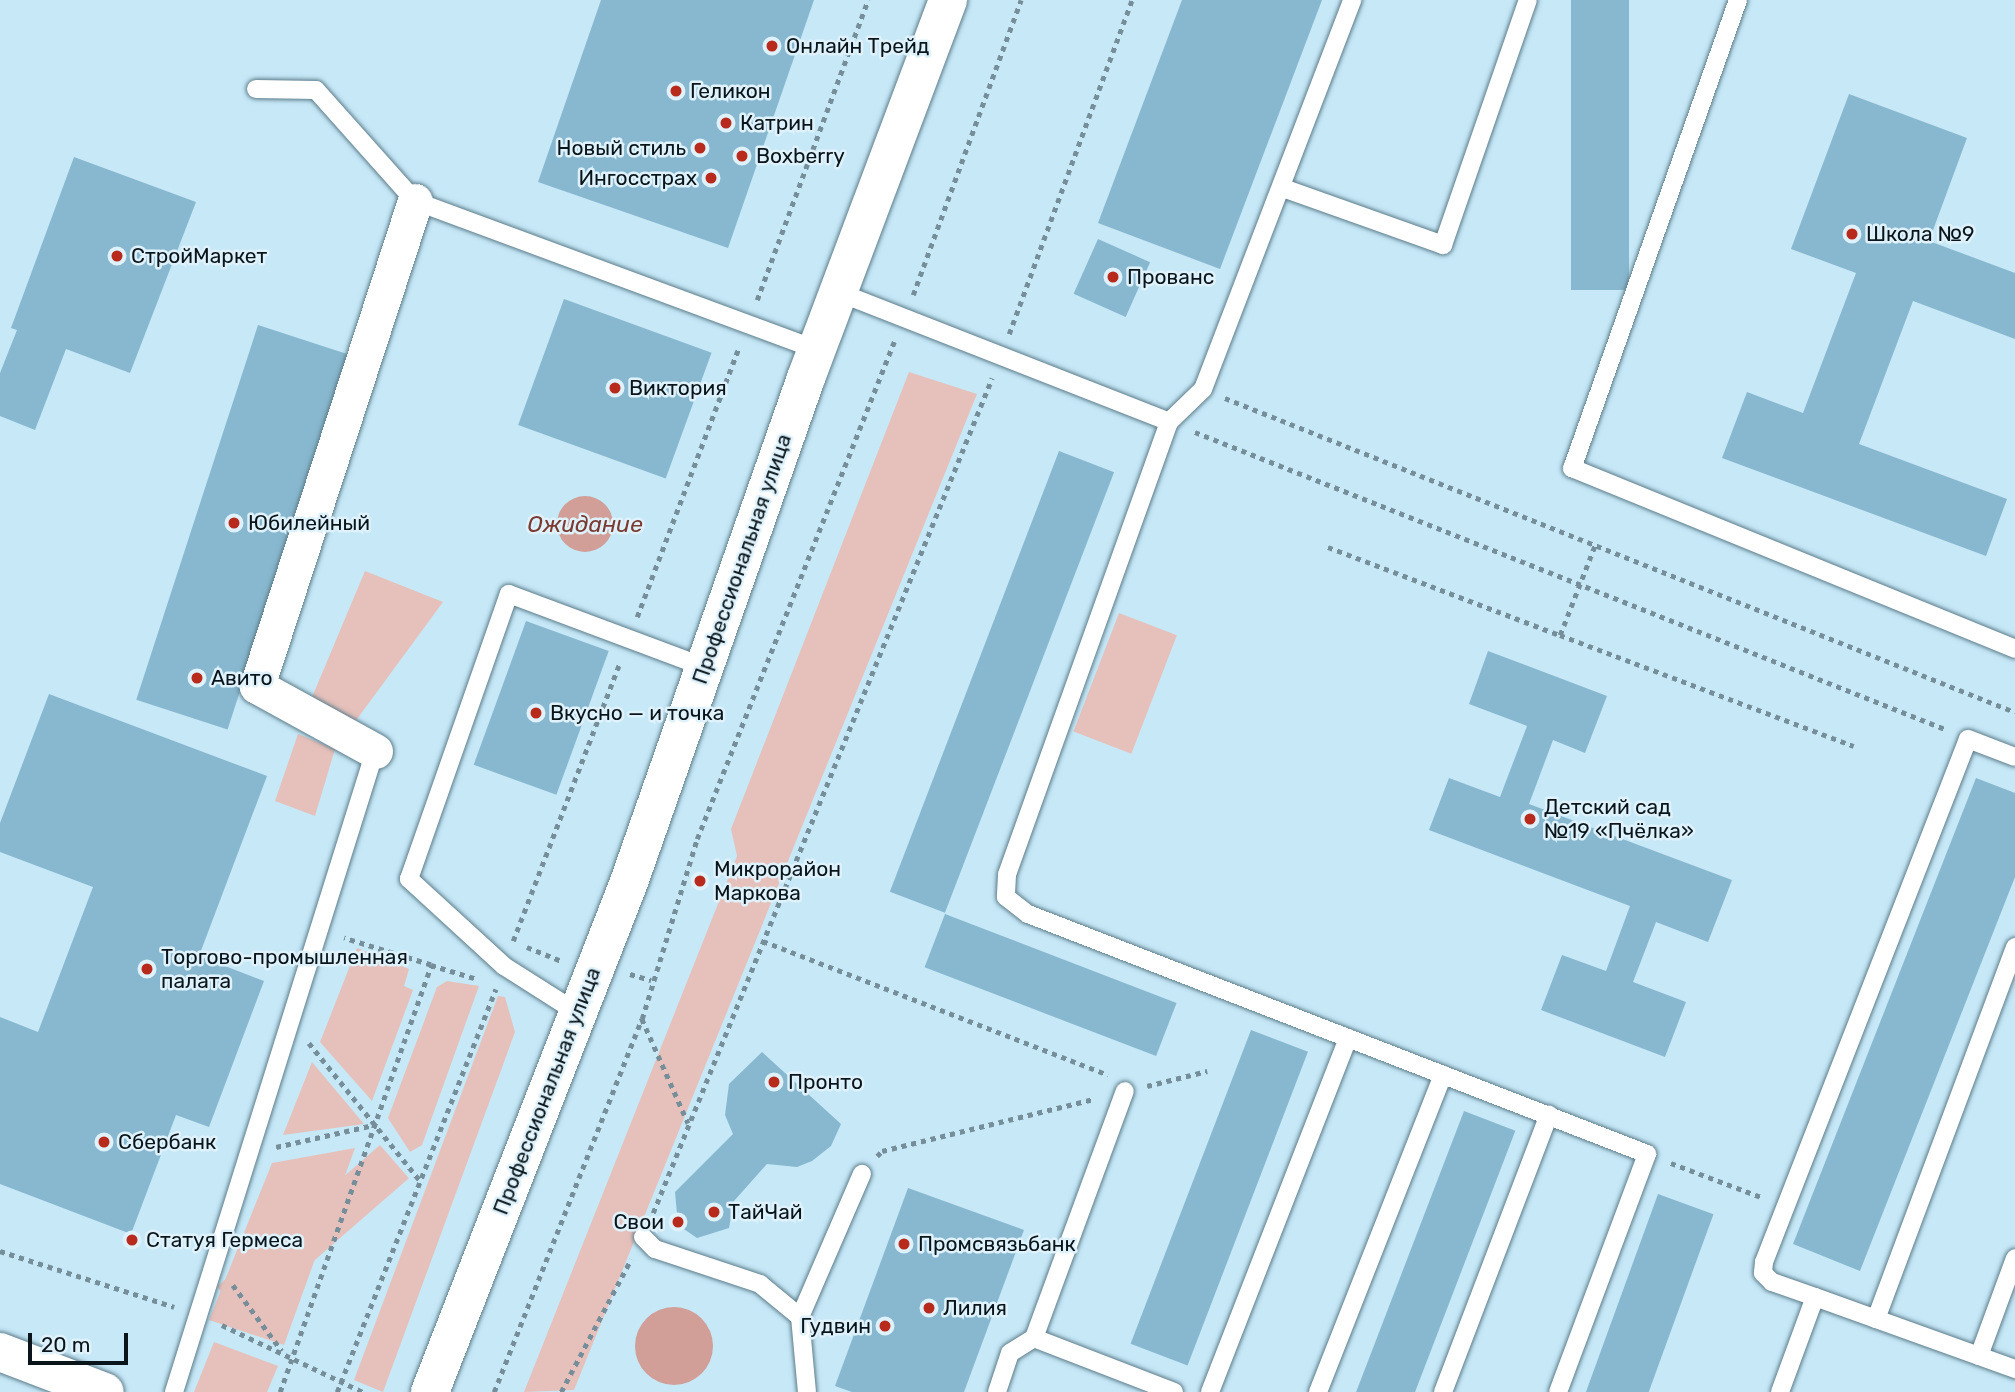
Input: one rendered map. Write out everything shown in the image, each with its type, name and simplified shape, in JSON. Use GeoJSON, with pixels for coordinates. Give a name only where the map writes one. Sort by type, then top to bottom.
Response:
{"type":"FeatureCollection","features":[{"type":"Feature","properties":{"kind":"main road","name":"Профессиональная улица"},"geometry":{"type":"LineString","coordinates":[[430,1392],[578,1013],[838,292],[948,0]]}},
{"type":"Feature","properties":{"kind":"main road"},"geometry":{"type":"LineString","coordinates":[[0,1352],[105,1392]]}},
{"type":"Feature","properties":{"kind":"street"},"geometry":{"type":"LineString","coordinates":[[375,751],[257,686],[415,201]]}},
{"type":"Feature","properties":{"kind":"lane"},"geometry":{"type":"LineString","coordinates":[[1352,0],[1283,188],[1203,389],[1169,422],[1007,876],[1006,897],[1028,914],[1647,1154],[1558,1392]]}},
{"type":"Feature","properties":{"kind":"lane"},"geometry":{"type":"LineString","coordinates":[[1283,188],[1443,245],[1528,0]]}},
{"type":"Feature","properties":{"kind":"lane"},"geometry":{"type":"LineString","coordinates":[[1738,0],[1572,468],[2015,649]]}},
{"type":"Feature","properties":{"kind":"lane"},"geometry":{"type":"LineString","coordinates":[[256,89],[316,90],[415,201],[817,350]]}},
{"type":"Feature","properties":{"kind":"lane"},"geometry":{"type":"LineString","coordinates":[[838,292],[1169,422]]}},
{"type":"Feature","properties":{"kind":"lane"},"geometry":{"type":"LineString","coordinates":[[578,1013],[504,966],[410,879],[509,594],[704,667]]}},
{"type":"Feature","properties":{"kind":"lane"},"geometry":{"type":"LineString","coordinates":[[2015,757],[1968,739],[1786,1206],[1763,1273],[1772,1282],[2015,1369]]}},
{"type":"Feature","properties":{"kind":"lane"},"geometry":{"type":"LineString","coordinates":[[174,1392],[375,751]]}},
{"type":"Feature","properties":{"kind":"lane"},"geometry":{"type":"LineString","coordinates":[[1876,1319],[2015,947]]}},
{"type":"Feature","properties":{"kind":"lane"},"geometry":{"type":"LineString","coordinates":[[1210,1392],[1348,1038]]}},
{"type":"Feature","properties":{"kind":"lane"},"geometry":{"type":"LineString","coordinates":[[1318,1392],[1443,1075]]}},
{"type":"Feature","properties":{"kind":"lane"},"geometry":{"type":"LineString","coordinates":[[997,1392],[1010,1353],[1034,1338],[1133,1090]]}},
{"type":"Feature","properties":{"kind":"lane"},"geometry":{"type":"LineString","coordinates":[[1443,1392],[1549,1115]]}},
{"type":"Feature","properties":{"kind":"lane"},"geometry":{"type":"LineString","coordinates":[[807,1392],[800,1317],[862,1174]]}},
{"type":"Feature","properties":{"kind":"lane"},"geometry":{"type":"LineString","coordinates":[[643,1237],[655,1249],[760,1284],[800,1317]]}},
{"type":"Feature","properties":{"kind":"lane"},"geometry":{"type":"LineString","coordinates":[[1979,1356],[2015,1258]]}},
{"type":"Feature","properties":{"kind":"lane"},"geometry":{"type":"LineString","coordinates":[[1780,1392],[1815,1297]]}},
{"type":"Feature","properties":{"kind":"lane"},"geometry":{"type":"LineString","coordinates":[[1034,1338],[1174,1392]]}},
{"type":"Feature","properties":{"kind":"path"},"geometry":{"type":"LineString","coordinates":[[337,1392],[497,985],[748,324],[867,0]]}},
{"type":"Feature","properties":{"kind":"path"},"geometry":{"type":"LineString","coordinates":[[494,1392],[642,1018],[651,980],[698,839],[905,318],[1021,0]]}},
{"type":"Feature","properties":{"kind":"path"},"geometry":{"type":"LineString","coordinates":[[561,1392],[643,1237],[1001,356],[1132,0]]}},
{"type":"Feature","properties":{"kind":"path"},"geometry":{"type":"LineString","coordinates":[[1203,389],[2015,712]]}},
{"type":"Feature","properties":{"kind":"path"},"geometry":{"type":"LineString","coordinates":[[1169,422],[1968,739]]}},
{"type":"Feature","properties":{"kind":"path"},"geometry":{"type":"LineString","coordinates":[[1560,635],[1595,545]]}},
{"type":"Feature","properties":{"kind":"path"},"geometry":{"type":"LineString","coordinates":[[1328,547],[1854,746]]}},
{"type":"Feature","properties":{"kind":"path"},"geometry":{"type":"LineString","coordinates":[[319,930],[497,985]]}},
{"type":"Feature","properties":{"kind":"path"},"geometry":{"type":"LineString","coordinates":[[763,941],[1133,1090]]}},
{"type":"Feature","properties":{"kind":"path"},"geometry":{"type":"LineString","coordinates":[[513,942],[562,962]]}},
{"type":"Feature","properties":{"kind":"path"},"geometry":{"type":"LineString","coordinates":[[280,1392],[431,965]]}},
{"type":"Feature","properties":{"kind":"path"},"geometry":{"type":"LineString","coordinates":[[625,973],[651,980]]}},
{"type":"Feature","properties":{"kind":"path"},"geometry":{"type":"LineString","coordinates":[[642,1018],[689,1124]]}},
{"type":"Feature","properties":{"kind":"path"},"geometry":{"type":"LineString","coordinates":[[291,1020],[421,1182]]}},
{"type":"Feature","properties":{"kind":"path"},"geometry":{"type":"LineString","coordinates":[[862,1174],[882,1150],[1207,1072]]}},
{"type":"Feature","properties":{"kind":"path"},"geometry":{"type":"LineString","coordinates":[[249,1153],[374,1125]]}},
{"type":"Feature","properties":{"kind":"path"},"geometry":{"type":"LineString","coordinates":[[1647,1154],[1786,1206]]}},
{"type":"Feature","properties":{"kind":"path"},"geometry":{"type":"LineString","coordinates":[[0,1251],[198,1314],[293,1356],[341,1384],[363,1392]]}},
{"type":"Feature","properties":{"kind":"path"},"geometry":{"type":"LineString","coordinates":[[215,1260],[282,1352]]}},
{"type":"Feature","properties":{"kind":"shaded area"},"geometry":{"type":"Polygon","coordinates":[[[909,372],[977,394],[574,1390],[524,1392],[737,856],[731,829],[909,372]]]}},
{"type":"Feature","properties":{"kind":"shaded area"},"geometry":{"type":"Polygon","coordinates":[[[365,571],[443,602],[335,749],[310,702],[365,571]]]}},
{"type":"Feature","properties":{"kind":"shaded area"},"geometry":{"type":"Polygon","coordinates":[[[1119,613],[1177,635],[1131,754],[1073,732],[1119,613]]]}},
{"type":"Feature","properties":{"kind":"shaded area"},"geometry":{"type":"Polygon","coordinates":[[[298,734],[335,749],[315,816],[275,801],[298,734]]]}},
{"type":"Feature","properties":{"kind":"shaded area"},"geometry":{"type":"Polygon","coordinates":[[[357,948],[409,969],[404,986],[413,990],[372,1101],[320,1042],[357,948]]]}},
{"type":"Feature","properties":{"kind":"shaded area"},"geometry":{"type":"Polygon","coordinates":[[[447,981],[479,986],[422,1145],[410,1152],[388,1118],[437,987],[447,981]]]}},
{"type":"Feature","properties":{"kind":"shaded area"},"geometry":{"type":"Polygon","coordinates":[[[498,996],[505,997],[515,1032],[383,1392],[354,1380],[498,996]]]}},
{"type":"Feature","properties":{"kind":"shaded area"},"geometry":{"type":"Polygon","coordinates":[[[312,1062],[364,1124],[283,1135],[312,1062]]]}},
{"type":"Feature","properties":{"kind":"shaded area"},"geometry":{"type":"Polygon","coordinates":[[[380,1145],[409,1178],[246,1320],[217,1287],[380,1145]]]}},
{"type":"Feature","properties":{"kind":"shaded area"},"geometry":{"type":"Polygon","coordinates":[[[355,1148],[284,1345],[209,1320],[272,1163],[355,1148]]]}},
{"type":"Feature","properties":{"kind":"shaded area"},"geometry":{"type":"Polygon","coordinates":[[[214,1342],[278,1366],[267,1392],[194,1392],[214,1342]]]}},
{"type":"Feature","properties":{"kind":"water","name":"Ожидание"},"geometry":{"type":"Polygon","coordinates":[[[579,496],[591,496],[601,500],[609,508],[613,524],[609,540],[601,548],[591,552],[579,552],[569,548],[561,540],[557,530],[557,518],[561,508],[569,500],[579,496]]]}},
{"type":"Feature","properties":{"kind":"water"},"geometry":{"type":"Polygon","coordinates":[[[674,1307],[689,1310],[701,1319],[710,1331],[713,1346],[710,1361],[701,1373],[689,1382],[674,1385],[659,1382],[647,1373],[638,1361],[635,1346],[638,1331],[647,1319],[659,1310],[674,1307]]]}},
{"type":"Feature","properties":{"kind":"building","name":"Геликон"},"geometry":{"type":"Polygon","coordinates":[[[601,0],[814,0],[728,248],[538,182],[601,0]]]}},
{"type":"Feature","properties":{"kind":"building"},"geometry":{"type":"Polygon","coordinates":[[[1182,0],[1322,0],[1220,269],[1098,223],[1182,0]]]}},
{"type":"Feature","properties":{"kind":"building"},"geometry":{"type":"Polygon","coordinates":[[[1571,0],[1629,0],[1629,290],[1571,290],[1571,0]]]}},
{"type":"Feature","properties":{"kind":"building"},"geometry":{"type":"Polygon","coordinates":[[[1849,94],[1967,138],[1929,241],[2015,273],[2015,339],[1913,301],[1859,444],[2007,499],[1986,556],[1722,458],[1747,392],[1803,413],[1856,273],[1791,249],[1849,94]]]}},
{"type":"Feature","properties":{"kind":"building"},"geometry":{"type":"Polygon","coordinates":[[[74,157],[196,202],[130,373],[66,349],[35,430],[0,416],[0,373],[17,330],[11,328],[74,157]]]}},
{"type":"Feature","properties":{"kind":"building"},"geometry":{"type":"Polygon","coordinates":[[[1098,239],[1150,262],[1126,317],[1074,294],[1098,239]]]}},
{"type":"Feature","properties":{"kind":"building","name":"Виктория"},"geometry":{"type":"Polygon","coordinates":[[[564,299],[712,353],[666,479],[518,425],[564,299]]]}},
{"type":"Feature","properties":{"kind":"building","name":"Юбилейный"},"geometry":{"type":"Polygon","coordinates":[[[258,325],[349,355],[228,729],[136,700],[258,325]]]}},
{"type":"Feature","properties":{"kind":"building"},"geometry":{"type":"Polygon","coordinates":[[[1059,451],[1114,472],[945,913],[890,892],[1059,451]]]}},
{"type":"Feature","properties":{"kind":"building"},"geometry":{"type":"Polygon","coordinates":[[[526,621],[609,651],[556,795],[474,765],[526,621]]]}},
{"type":"Feature","properties":{"kind":"building"},"geometry":{"type":"Polygon","coordinates":[[[1488,651],[1607,696],[1585,753],[1553,740],[1529,804],[1732,880],[1708,942],[1656,922],[1633,982],[1686,1002],[1665,1057],[1541,1010],[1562,955],[1606,971],[1630,906],[1429,830],[1449,778],[1500,797],[1527,726],[1469,704],[1488,651]]]}},
{"type":"Feature","properties":{"kind":"building","name":"Торгово-промышленная палата"},"geometry":{"type":"Polygon","coordinates":[[[49,694],[267,776],[199,956],[264,981],[209,1127],[176,1115],[131,1234],[0,1184],[0,1017],[38,1032],[93,887],[0,852],[0,823],[49,694]]]}},
{"type":"Feature","properties":{"kind":"building"},"geometry":{"type":"Polygon","coordinates":[[[1976,778],[2015,793],[2015,877],[1860,1271],[1793,1244],[1976,778]]]}},
{"type":"Feature","properties":{"kind":"building"},"geometry":{"type":"Polygon","coordinates":[[[945,914],[1177,1003],[1156,1056],[925,967],[945,914]]]}},
{"type":"Feature","properties":{"kind":"building"},"geometry":{"type":"Polygon","coordinates":[[[1251,1030],[1308,1052],[1188,1366],[1131,1344],[1251,1030]]]}},
{"type":"Feature","properties":{"kind":"building"},"geometry":{"type":"Polygon","coordinates":[[[762,1052],[841,1124],[831,1146],[812,1161],[797,1167],[767,1164],[734,1201],[729,1228],[697,1238],[678,1225],[675,1192],[733,1134],[725,1115],[729,1084],[762,1052]]]}},
{"type":"Feature","properties":{"kind":"building"},"geometry":{"type":"Polygon","coordinates":[[[1464,1111],[1515,1131],[1415,1392],[1356,1392],[1464,1111]]]}},
{"type":"Feature","properties":{"kind":"building","name":"Лилия"},"geometry":{"type":"Polygon","coordinates":[[[908,1188],[1024,1230],[964,1392],[852,1392],[835,1386],[908,1188]]]}},
{"type":"Feature","properties":{"kind":"building"},"geometry":{"type":"Polygon","coordinates":[[[1658,1194],[1713,1214],[1649,1392],[1586,1392],[1658,1194]]]}},
{"type":"Feature","properties":{"kind":"place","name":"Онлайн Трейд"},"geometry":{"type":"Point","coordinates":[772,46]}},
{"type":"Feature","properties":{"kind":"place","name":"Геликон"},"geometry":{"type":"Point","coordinates":[676,91]}},
{"type":"Feature","properties":{"kind":"place","name":"Катрин"},"geometry":{"type":"Point","coordinates":[726,123]}},
{"type":"Feature","properties":{"kind":"place","name":"Новый стиль"},"geometry":{"type":"Point","coordinates":[700,148]}},
{"type":"Feature","properties":{"kind":"place","name":"Boxberry"},"geometry":{"type":"Point","coordinates":[742,156]}},
{"type":"Feature","properties":{"kind":"place","name":"Ингосстрах"},"geometry":{"type":"Point","coordinates":[711,178]}},
{"type":"Feature","properties":{"kind":"place","name":"Школа №9"},"geometry":{"type":"Point","coordinates":[1852,234]}},
{"type":"Feature","properties":{"kind":"place","name":"СтройМаркет"},"geometry":{"type":"Point","coordinates":[117,256]}},
{"type":"Feature","properties":{"kind":"place","name":"Прованс"},"geometry":{"type":"Point","coordinates":[1113,277]}},
{"type":"Feature","properties":{"kind":"place","name":"Виктория"},"geometry":{"type":"Point","coordinates":[615,388]}},
{"type":"Feature","properties":{"kind":"place","name":"Юбилейный"},"geometry":{"type":"Point","coordinates":[234,523]}},
{"type":"Feature","properties":{"kind":"place","name":"Авито"},"geometry":{"type":"Point","coordinates":[197,678]}},
{"type":"Feature","properties":{"kind":"place","name":"Вкусно — и точка"},"geometry":{"type":"Point","coordinates":[536,713]}},
{"type":"Feature","properties":{"kind":"place","name":"Детский сад №19 «Пчёлка»"},"geometry":{"type":"Point","coordinates":[1530,819]}},
{"type":"Feature","properties":{"kind":"place","name":"Микрорайон Маркова"},"geometry":{"type":"Point","coordinates":[700,881]}},
{"type":"Feature","properties":{"kind":"place","name":"Торгово-промышленная палата"},"geometry":{"type":"Point","coordinates":[147,969]}},
{"type":"Feature","properties":{"kind":"place","name":"Пронто"},"geometry":{"type":"Point","coordinates":[774,1082]}},
{"type":"Feature","properties":{"kind":"place","name":"Сбербанк"},"geometry":{"type":"Point","coordinates":[104,1142]}},
{"type":"Feature","properties":{"kind":"place","name":"ТайЧай"},"geometry":{"type":"Point","coordinates":[714,1212]}},
{"type":"Feature","properties":{"kind":"place","name":"Свои"},"geometry":{"type":"Point","coordinates":[678,1222]}},
{"type":"Feature","properties":{"kind":"place","name":"Статуя Гермеса"},"geometry":{"type":"Point","coordinates":[132,1240]}},
{"type":"Feature","properties":{"kind":"place","name":"Промсвязьбанк"},"geometry":{"type":"Point","coordinates":[904,1244]}},
{"type":"Feature","properties":{"kind":"place","name":"Лилия"},"geometry":{"type":"Point","coordinates":[929,1308]}},
{"type":"Feature","properties":{"kind":"place","name":"Гудвин"},"geometry":{"type":"Point","coordinates":[885,1326]}}]}
